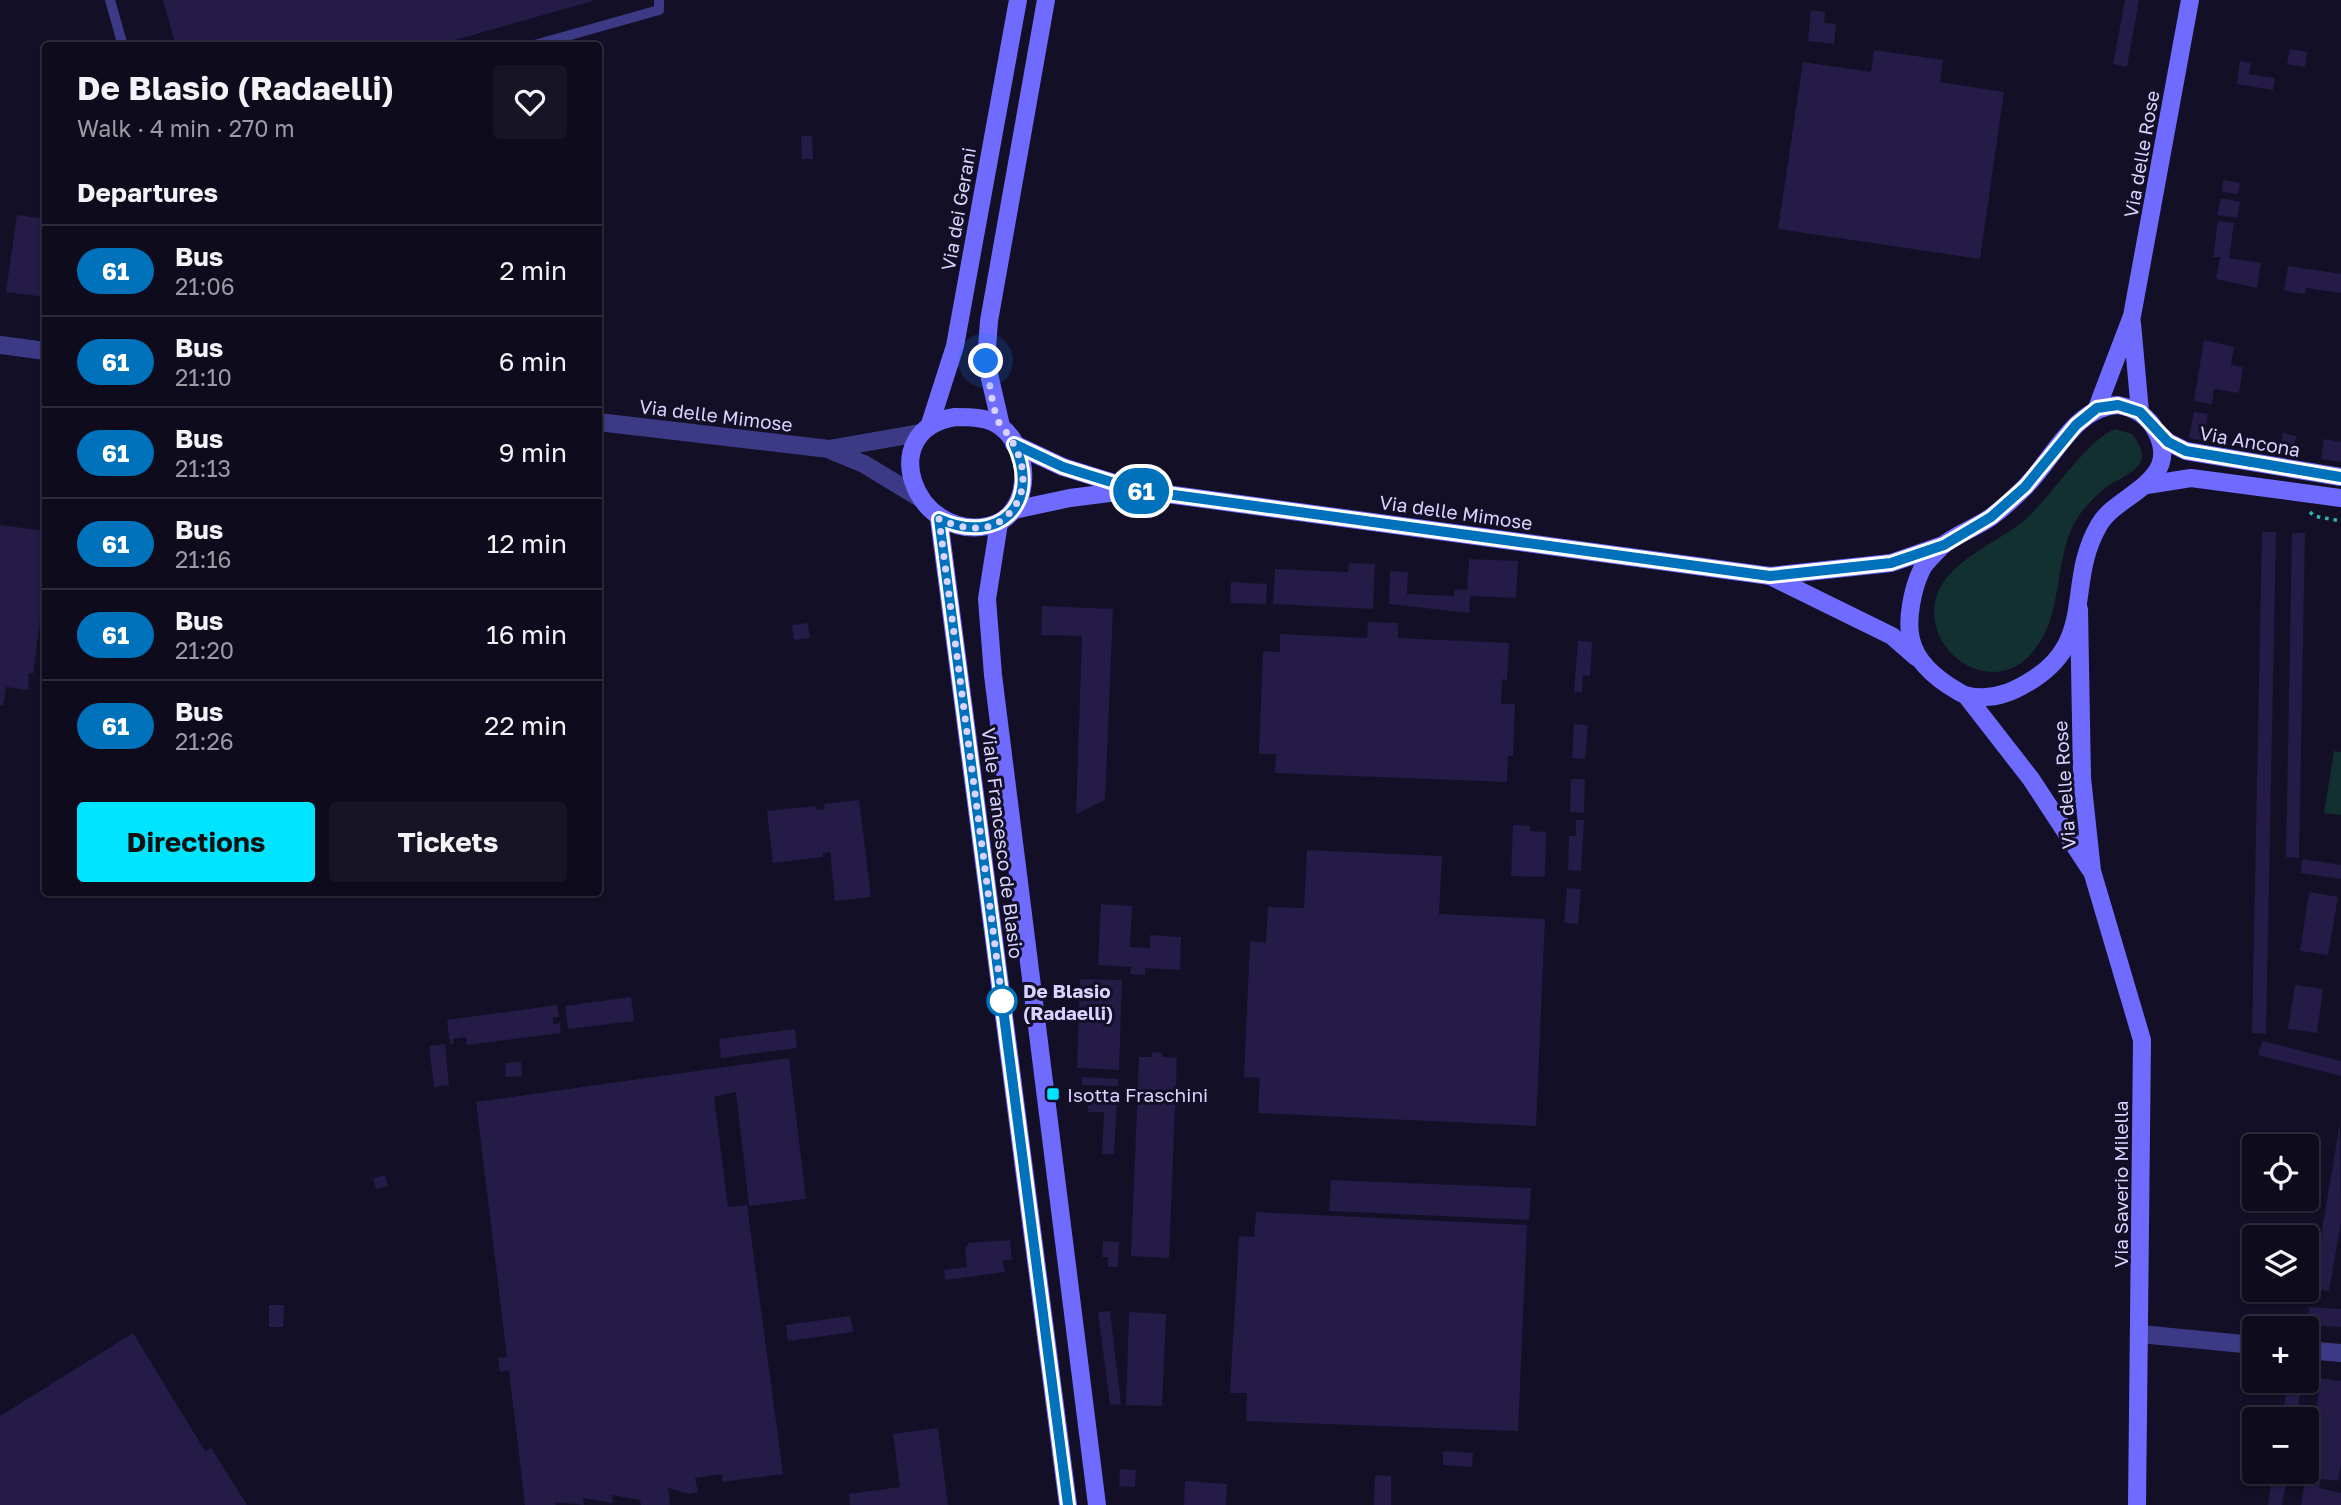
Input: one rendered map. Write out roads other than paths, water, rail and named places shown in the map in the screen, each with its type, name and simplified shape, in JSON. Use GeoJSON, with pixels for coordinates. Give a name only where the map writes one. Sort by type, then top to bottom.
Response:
{"type":"FeatureCollection","features":[{"type":"Feature","properties":{"kind":"street","name":"Via dei Gerani"},"geometry":{"type":"LineString","coordinates":[[925,429],[955,346],[1018,0]]}},
{"type":"Feature","properties":{"kind":"street"},"geometry":{"type":"LineString","coordinates":[[829,449],[864,464],[920,498],[939,519],[972,528],[999,523],[1014,510],[1024,487],[1022,465],[1014,444],[1001,426],[986,361],[989,321],[1046,0]]}},
{"type":"Feature","properties":{"kind":"street","name":"Via delle Rose"},"geometry":{"type":"LineString","coordinates":[[2097,408],[2132,316],[2190,0]]}},
{"type":"Feature","properties":{"kind":"street","name":"Via delle Rose"},"geometry":{"type":"LineString","coordinates":[[2132,316],[2140,412]]}},
{"type":"Feature","properties":{"kind":"street"},"geometry":{"type":"LineString","coordinates":[[0,345],[42,350]]}},
{"type":"Feature","properties":{"kind":"street"},"geometry":{"type":"LineString","coordinates":[[1922,662],[1910,638],[1912,602],[1921,570],[1944,545],[1991,517],[2025,487],[2076,425],[2097,408],[2118,405],[2140,412]]}},
{"type":"Feature","properties":{"kind":"street","name":"Via Ancona"},"geometry":{"type":"LineString","coordinates":[[2140,412],[2157,432],[2186,451],[2341,477]]}},
{"type":"Feature","properties":{"kind":"street"},"geometry":{"type":"LineString","coordinates":[[829,449],[925,429],[955,416],[974,417],[1001,426]]}},
{"type":"Feature","properties":{"kind":"street","name":"Via delle Mimose"},"geometry":{"type":"LineString","coordinates":[[602,422],[829,449]]}},
{"type":"Feature","properties":{"kind":"street"},"geometry":{"type":"LineString","coordinates":[[920,498],[910,464],[912,447],[925,429]]}},
{"type":"Feature","properties":{"kind":"street"},"geometry":{"type":"LineString","coordinates":[[1968,698],[2006,693],[2040,678],[2065,648],[2079,609],[2087,553],[2099,523],[2147,485],[2160,463],[2157,432]]}},
{"type":"Feature","properties":{"kind":"street","name":"Via delle Mimose"},"geometry":{"type":"LineString","coordinates":[[1014,444],[1063,467],[1137,490],[1770,576],[1891,563],[1944,545]]}},
{"type":"Feature","properties":{"kind":"street"},"geometry":{"type":"LineString","coordinates":[[2147,485],[2191,478],[2341,498]]}},
{"type":"Feature","properties":{"kind":"street","name":"Via delle Mimose"},"geometry":{"type":"LineString","coordinates":[[1014,510],[1070,498],[1137,490]]}},
{"type":"Feature","properties":{"kind":"street","name":"Viale Francesco de Blasio"},"geometry":{"type":"LineString","coordinates":[[939,519],[1068,1505]]}},
{"type":"Feature","properties":{"kind":"street","name":"Viale Francesco de Blasio"},"geometry":{"type":"LineString","coordinates":[[999,523],[987,599],[993,675],[1097,1505]]}},
{"type":"Feature","properties":{"kind":"street","name":"Via delle Mimose"},"geometry":{"type":"LineString","coordinates":[[1770,576],[1892,636],[1922,662]]}},
{"type":"Feature","properties":{"kind":"street","name":"Via delle Rose"},"geometry":{"type":"LineString","coordinates":[[2079,609],[2082,778],[2092,871]]}},
{"type":"Feature","properties":{"kind":"street","name":"Via delle Rose"},"geometry":{"type":"LineString","coordinates":[[1922,662],[1940,681],[1968,698],[2031,779],[2092,871]]}},
{"type":"Feature","properties":{"kind":"street","name":"Via Saverio Milella"},"geometry":{"type":"LineString","coordinates":[[2092,871],[2142,1040],[2137,1505]]}},
{"type":"Feature","properties":{"kind":"street"},"geometry":{"type":"LineString","coordinates":[[2140,1334],[2242,1344]]}},
{"type":"Feature","properties":{"kind":"street"},"geometry":{"type":"LineString","coordinates":[[2319,1351],[2341,1353]]}},
{"type":"Feature","properties":{"kind":"lane"},"geometry":{"type":"LineString","coordinates":[[110,0],[123,42]]}},
{"type":"Feature","properties":{"kind":"lane"},"geometry":{"type":"LineString","coordinates":[[545,42],[659,10],[659,0]]}},
{"type":"Feature","properties":{"kind":"place","name":"De Blasio (Radaelli)"},"geometry":{"type":"Point","coordinates":[1002,1001]}},
{"type":"Feature","properties":{"kind":"place","name":"Isotta Fraschini"},"geometry":{"type":"Point","coordinates":[1053,1094]}}]}
